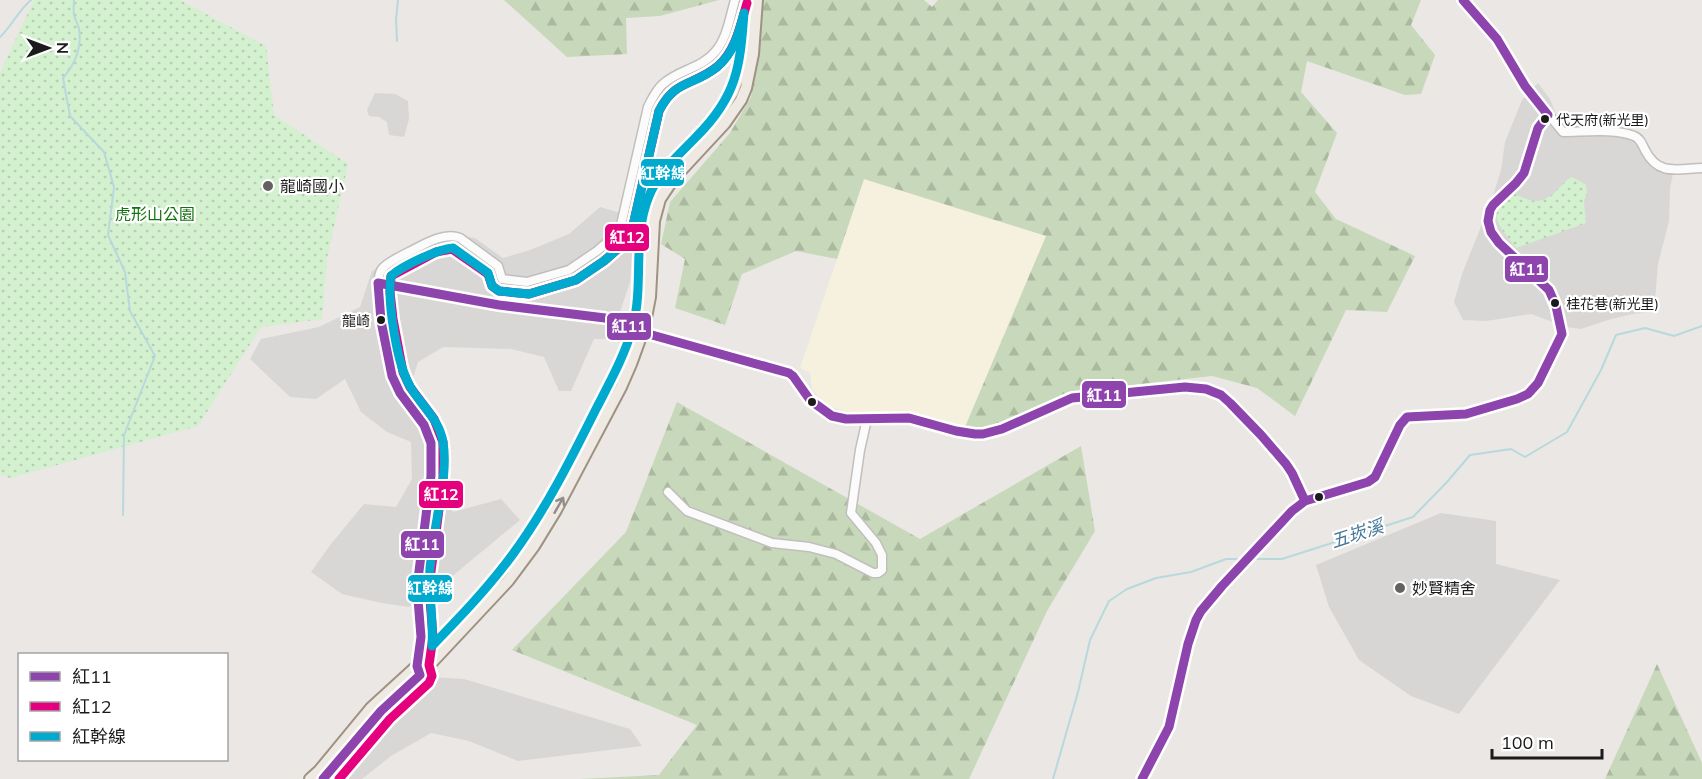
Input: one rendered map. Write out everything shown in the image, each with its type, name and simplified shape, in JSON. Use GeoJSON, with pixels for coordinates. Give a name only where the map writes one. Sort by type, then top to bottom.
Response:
{"type":"FeatureCollection","features":[{"type":"Feature","properties":{"kind":"main road"},"geometry":{"type":"LineString","coordinates":[[632,347],[639,310],[647,207],[666,173],[719,116],[734,92],[743,65],[748,0]]}},
{"type":"Feature","properties":{"kind":"main road"},"geometry":{"type":"LineString","coordinates":[[323,779],[440,647],[525,543],[578,450],[612,383],[644,328],[648,312],[654,221],[660,199],[674,178],[729,118],[746,88],[752,66],[757,0]]}},
{"type":"Feature","properties":{"kind":"main road"},"geometry":{"type":"LineString","coordinates":[[310,779],[379,699],[419,671]]}},
{"type":"Feature","properties":{"kind":"street"},"geometry":{"type":"LineString","coordinates":[[419,671],[421,637],[417,587],[423,526],[432,476],[431,443],[424,425],[400,393],[392,376],[381,321],[378,283],[380,273],[385,266],[422,245],[445,237],[460,238],[498,266],[502,279],[515,281],[527,282],[569,270],[597,251],[612,238],[621,225],[648,107],[654,96],[665,82],[703,63],[715,53],[723,39],[735,0]]}},
{"type":"Feature","properties":{"kind":"street"},"geometry":{"type":"LineString","coordinates":[[1463,0],[1497,39],[1525,86],[1563,132],[1601,130],[1633,135],[1641,142],[1652,162],[1660,168],[1702,168]]}},
{"type":"Feature","properties":{"kind":"street"},"geometry":{"type":"LineString","coordinates":[[1142,779],[1168,727],[1191,631],[1201,611],[1221,586],[1292,511],[1305,501],[1368,482],[1375,477],[1400,425],[1407,417],[1466,414],[1517,399],[1528,394],[1538,383],[1562,334],[1553,296],[1544,283],[1493,237],[1488,219],[1489,212],[1495,204],[1523,176],[1540,122],[1548,115]]}},
{"type":"Feature","properties":{"kind":"street"},"geometry":{"type":"LineString","coordinates":[[378,283],[499,304],[605,318],[652,335],[789,373],[794,376],[810,399],[832,416],[846,419],[909,418],[956,431],[983,434],[1017,423],[1072,398],[1200,387],[1214,391],[1229,401],[1286,464],[1305,501]]}},
{"type":"Feature","properties":{"kind":"street"},"geometry":{"type":"LineString","coordinates":[[668,492],[687,511],[772,543],[809,547],[836,554],[873,573],[878,573],[882,570],[882,555],[876,543],[851,513],[867,419]]}},
{"type":"Feature","properties":{"kind":"shaded area"},"geometry":{"type":"Polygon","coordinates":[[[1538,83],[1550,99],[1563,132],[1633,135],[1648,155],[1674,169],[1670,188],[1669,221],[1658,264],[1654,312],[1632,314],[1581,329],[1566,327],[1531,314],[1486,321],[1463,320],[1454,302],[1462,274],[1492,199],[1501,170],[1505,142],[1522,100],[1538,83]]]}},
{"type":"Feature","properties":{"kind":"shaded area"},"geometry":{"type":"Polygon","coordinates":[[[375,93],[395,94],[408,101],[409,119],[404,137],[389,135],[387,122],[379,117],[369,116],[367,110],[375,93]]]}},
{"type":"Feature","properties":{"kind":"shaded area"},"geometry":{"type":"Polygon","coordinates":[[[864,179],[1047,236],[965,427],[921,414],[846,412],[825,404],[812,389],[810,373],[800,368],[864,179]]]}},
{"type":"Feature","properties":{"kind":"shaded area"},"geometry":{"type":"Polygon","coordinates":[[[600,207],[635,217],[630,282],[611,339],[594,339],[571,391],[559,391],[544,357],[511,349],[443,347],[418,362],[410,388],[432,411],[448,459],[440,481],[453,512],[501,499],[520,520],[432,593],[409,607],[342,594],[311,572],[364,504],[396,507],[412,479],[411,442],[387,432],[361,412],[345,379],[316,399],[290,397],[250,359],[261,339],[319,327],[360,307],[372,271],[427,240],[446,234],[475,238],[503,258],[569,234],[600,207]]]}},
{"type":"Feature","properties":{"kind":"shaded area","name":"妙賢精舍"},"geometry":{"type":"Polygon","coordinates":[[[1441,513],[1496,521],[1496,564],[1560,580],[1459,714],[1411,696],[1359,660],[1329,607],[1316,565],[1441,513]]]}},
{"type":"Feature","properties":{"kind":"shaded area"},"geometry":{"type":"Polygon","coordinates":[[[431,677],[464,679],[630,729],[642,746],[518,761],[469,741],[431,733],[391,756],[362,779],[342,779],[358,746],[382,720],[431,677]]]}},
{"type":"Feature","properties":{"kind":"green space","name":"虎形山公園"},"geometry":{"type":"Polygon","coordinates":[[[34,0],[180,0],[266,46],[274,115],[348,164],[327,258],[322,319],[261,327],[198,426],[10,478],[0,474],[0,73],[34,0]]]}},
{"type":"Feature","properties":{"kind":"green space"},"geometry":{"type":"Polygon","coordinates":[[[504,0],[719,0],[660,16],[626,18],[627,54],[567,57],[504,0]]]}},
{"type":"Feature","properties":{"kind":"green space"},"geometry":{"type":"Polygon","coordinates":[[[763,0],[924,0],[932,7],[938,0],[1421,0],[1411,25],[1435,55],[1421,94],[1405,95],[1307,61],[1301,92],[1337,133],[1315,192],[1336,219],[1415,256],[1387,312],[1346,310],[1295,416],[1257,388],[1212,376],[1069,392],[990,427],[965,427],[1046,236],[864,179],[837,259],[796,251],[742,274],[725,325],[675,308],[685,259],[661,244],[670,202],[730,133],[751,97],[759,55],[763,0]]]}},
{"type":"Feature","properties":{"kind":"green space"},"geometry":{"type":"Polygon","coordinates":[[[1572,177],[1586,185],[1587,193],[1584,201],[1586,223],[1516,248],[1497,220],[1496,213],[1503,200],[1511,192],[1525,199],[1543,200],[1572,177]]]}},
{"type":"Feature","properties":{"kind":"green space"},"geometry":{"type":"Polygon","coordinates":[[[677,402],[920,539],[1081,446],[1095,531],[1047,611],[969,779],[579,779],[659,775],[697,725],[512,650],[626,532],[677,402]]]}},
{"type":"Feature","properties":{"kind":"green space"},"geometry":{"type":"Polygon","coordinates":[[[1657,664],[1702,763],[1702,779],[1605,779],[1657,664]]]}},
{"type":"Feature","properties":{"kind":"waterway"},"geometry":{"type":"LineString","coordinates":[[0,37],[31,0]]}},
{"type":"Feature","properties":{"kind":"waterway"},"geometry":{"type":"LineString","coordinates":[[74,0],[79,42],[74,61],[63,78],[70,116],[104,152],[114,187],[108,235],[125,272],[130,311],[155,356],[124,435],[123,515]]}},
{"type":"Feature","properties":{"kind":"waterway"},"geometry":{"type":"LineString","coordinates":[[397,41],[398,0]]}},
{"type":"Feature","properties":{"kind":"waterway","name":"五崁溪"},"geometry":{"type":"LineString","coordinates":[[1252,559],[1282,559],[1413,517],[1470,455],[1511,449],[1525,457],[1567,432],[1601,370],[1616,335],[1645,328],[1674,336],[1702,326]]}},
{"type":"Feature","properties":{"kind":"waterway","name":"五崁溪"},"geometry":{"type":"LineString","coordinates":[[1053,779],[1090,640],[1109,601],[1127,589],[1156,578],[1191,572],[1226,559],[1244,559]]}},
{"type":"Feature","properties":{"kind":"transit line","name":"紅11"},"geometry":{"type":"LineString","coordinates":[[1463,0],[1497,39],[1525,86],[1548,115]]}},
{"type":"Feature","properties":{"kind":"transit line","name":"紅12"},"geometry":{"type":"LineString","coordinates":[[339,779],[390,719],[429,683],[432,676],[429,665],[433,637],[429,587],[443,478],[443,442],[434,419],[410,387],[403,372],[393,319],[391,276],[436,252],[452,249],[488,274],[492,286],[499,291],[529,294],[576,280],[604,261],[620,247],[632,230],[659,111],[678,88],[701,77],[724,60],[737,37],[747,3]]}},
{"type":"Feature","properties":{"kind":"transit line","name":"紅幹線"},"geometry":{"type":"LineString","coordinates":[[744,13],[738,65],[728,94],[710,121],[664,171],[649,196],[639,244],[638,293],[633,326],[612,379],[558,483],[525,537],[484,590],[432,646],[430,568],[443,480],[444,451],[438,426],[411,388],[401,365],[390,301],[391,276],[421,259],[453,248],[488,273],[492,286],[499,291],[529,294],[576,280],[604,261],[620,247],[632,230],[659,111],[678,88],[709,73],[723,61],[735,42],[744,13]]}},
{"type":"Feature","properties":{"kind":"transit line","name":"紅11"},"geometry":{"type":"LineString","coordinates":[[1142,779],[1169,727],[1188,644],[1201,611],[1292,511],[1305,501],[1368,482],[1375,477],[1400,425],[1407,417],[1466,414],[1517,399],[1528,394],[1538,383],[1562,334],[1556,306],[1549,290],[1499,243],[1491,232],[1488,221],[1493,205],[1524,173],[1538,128],[1548,115]]}},
{"type":"Feature","properties":{"kind":"transit line","name":"紅11"},"geometry":{"type":"LineString","coordinates":[[378,283],[499,305],[605,318],[652,335],[789,373],[810,400],[832,416],[846,419],[909,418],[956,431],[983,434],[1002,429],[1072,398],[1185,387],[1206,389],[1221,395],[1261,435],[1286,464],[1305,501]]}},
{"type":"Feature","properties":{"kind":"transit line","name":"紅11"},"geometry":{"type":"LineString","coordinates":[[323,779],[381,711],[420,675],[417,666],[421,637],[417,587],[431,476],[431,443],[424,425],[400,393],[392,376],[381,321],[378,283]]}},
{"type":"Feature","properties":{"kind":"place","name":"代天府(新光里)"},"geometry":{"type":"Point","coordinates":[1545,119]}},
{"type":"Feature","properties":{"kind":"place","name":"龍崎國小"},"geometry":{"type":"Point","coordinates":[268,186]}},
{"type":"Feature","properties":{"kind":"place","name":"桂花巷(新光里)"},"geometry":{"type":"Point","coordinates":[1555,303]}},
{"type":"Feature","properties":{"kind":"place","name":"龍崎"},"geometry":{"type":"Point","coordinates":[381,320]}},
{"type":"Feature","properties":{"kind":"place","name":"妙賢精舍"},"geometry":{"type":"Point","coordinates":[1400,588]}}]}
